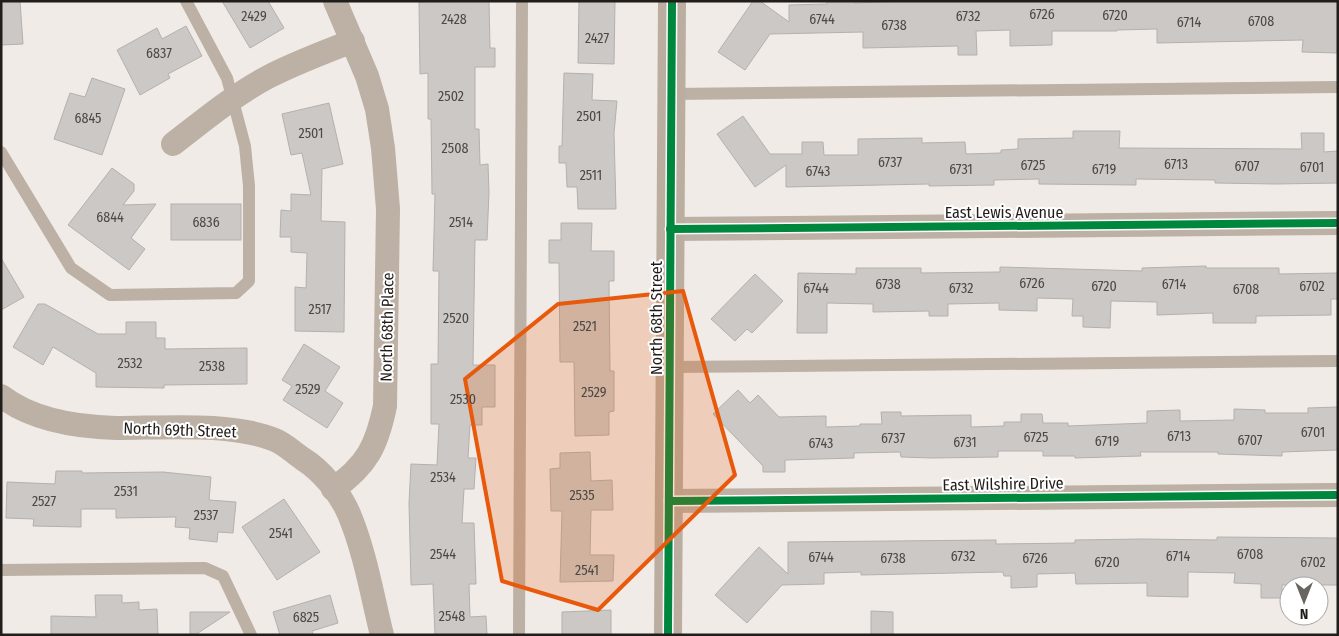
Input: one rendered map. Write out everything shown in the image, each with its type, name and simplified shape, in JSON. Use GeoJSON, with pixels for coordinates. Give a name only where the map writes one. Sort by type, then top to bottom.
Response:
{"type":"FeatureCollection","features":[{"type":"Feature","properties":{"kind":"street","name":"North 68th Place"},"geometry":{"type":"LineString","coordinates":[[334,1],[368,76],[377,108],[386,171],[388,208],[387,383],[381,427],[374,446],[351,477],[334,489]]}},
{"type":"Feature","properties":{"kind":"street","name":"North 68th Street"},"geometry":{"type":"LineString","coordinates":[[668,635],[672,1]]}},
{"type":"Feature","properties":{"kind":"street"},"geometry":{"type":"LineString","coordinates":[[173,144],[232,100],[266,78],[353,41]]}},
{"type":"Feature","properties":{"kind":"street","name":"East Lewis Avenue"},"geometry":{"type":"LineString","coordinates":[[670,229],[1338,223]]}},
{"type":"Feature","properties":{"kind":"street","name":"North 69th Street"},"geometry":{"type":"LineString","coordinates":[[4,405],[76,426],[223,429],[251,433],[276,440],[310,464],[326,478],[334,489]]}},
{"type":"Feature","properties":{"kind":"street"},"geometry":{"type":"LineString","coordinates":[[334,489],[348,512],[357,538],[382,635]]}},
{"type":"Feature","properties":{"kind":"street","name":"East Wilshire Drive"},"geometry":{"type":"LineString","coordinates":[[669,501],[1338,495]]}},
{"type":"Feature","properties":{"kind":"lane"},"geometry":{"type":"LineString","coordinates":[[1,152],[72,268],[110,295],[236,293],[249,281],[249,186],[245,146],[227,78],[186,1]]}},
{"type":"Feature","properties":{"kind":"lane"},"geometry":{"type":"LineString","coordinates":[[519,635],[522,1]]}},
{"type":"Feature","properties":{"kind":"lane"},"geometry":{"type":"LineString","coordinates":[[671,94],[1338,88]]}},
{"type":"Feature","properties":{"kind":"lane"},"geometry":{"type":"LineString","coordinates":[[670,367],[1338,361]]}},
{"type":"Feature","properties":{"kind":"lane"},"geometry":{"type":"LineString","coordinates":[[1,570],[205,568],[223,576],[251,635]]}},
{"type":"Feature","properties":{"kind":"highlighted area"},"geometry":{"type":"Polygon","coordinates":[[[683,291],[735,475],[598,610],[502,581],[465,379],[558,304],[683,291]]]}},
{"type":"Feature","properties":{"kind":"building"},"geometry":{"type":"Polygon","coordinates":[[[1,1],[20,1],[23,44],[1,45],[1,1]]]}},
{"type":"Feature","properties":{"kind":"building"},"geometry":{"type":"Polygon","coordinates":[[[222,1],[268,1],[284,28],[250,48],[222,1]]]}},
{"type":"Feature","properties":{"kind":"building"},"geometry":{"type":"Polygon","coordinates":[[[489,1],[490,48],[495,48],[495,67],[475,67],[475,129],[479,129],[480,165],[488,164],[489,192],[487,240],[475,240],[473,365],[495,365],[495,407],[482,407],[482,425],[470,425],[468,458],[476,458],[474,489],[464,489],[462,523],[474,523],[476,584],[469,584],[470,617],[486,616],[487,635],[435,635],[433,584],[411,585],[409,503],[411,464],[437,465],[439,424],[431,424],[431,364],[438,364],[439,271],[433,271],[435,194],[432,194],[431,119],[428,119],[428,73],[420,74],[419,2],[489,1]]]}},
{"type":"Feature","properties":{"kind":"building"},"geometry":{"type":"Polygon","coordinates":[[[579,1],[615,1],[614,64],[578,63],[579,1]]]}},
{"type":"Feature","properties":{"kind":"building"},"geometry":{"type":"Polygon","coordinates":[[[753,1],[760,1],[789,22],[789,5],[827,4],[827,1],[854,1],[854,3],[902,1],[1338,1],[1338,53],[1302,52],[1303,40],[1157,43],[1157,29],[1052,31],[1052,45],[1010,46],[1010,30],[976,31],[977,55],[958,55],[958,46],[863,48],[863,32],[770,34],[745,70],[718,52],[753,1]]]}},
{"type":"Feature","properties":{"kind":"building"},"geometry":{"type":"Polygon","coordinates":[[[186,26],[202,56],[168,74],[170,78],[140,95],[117,50],[157,28],[162,39],[186,26]]]}},
{"type":"Feature","properties":{"kind":"building"},"geometry":{"type":"Polygon","coordinates":[[[564,73],[593,74],[592,100],[617,101],[614,133],[616,209],[578,209],[577,187],[567,187],[566,163],[559,163],[559,146],[562,146],[564,73]]]}},
{"type":"Feature","properties":{"kind":"building"},"geometry":{"type":"Polygon","coordinates":[[[92,78],[125,89],[102,155],[54,139],[70,93],[85,97],[92,78]]]}},
{"type":"Feature","properties":{"kind":"building"},"geometry":{"type":"Polygon","coordinates":[[[329,103],[343,164],[322,169],[321,221],[345,222],[344,332],[295,331],[295,287],[306,288],[307,253],[291,252],[291,237],[280,237],[281,210],[291,211],[291,194],[311,195],[302,153],[291,155],[282,114],[329,103]]]}},
{"type":"Feature","properties":{"kind":"building"},"geometry":{"type":"Polygon","coordinates":[[[743,116],[770,154],[802,154],[802,142],[823,142],[824,155],[858,155],[858,139],[922,138],[922,143],[965,142],[966,154],[1001,153],[1001,150],[1018,149],[1018,139],[1073,138],[1073,131],[1120,131],[1119,148],[1302,149],[1301,133],[1324,133],[1324,152],[1338,151],[1338,183],[1215,183],[1215,180],[1136,179],[1136,185],[1039,184],[1039,179],[994,180],[994,185],[929,186],[929,184],[786,187],[786,165],[755,187],[717,134],[743,116]]]}},
{"type":"Feature","properties":{"kind":"building"},"geometry":{"type":"Polygon","coordinates":[[[112,168],[134,184],[134,191],[123,205],[156,204],[131,238],[145,249],[129,270],[68,225],[112,168]]]}},
{"type":"Feature","properties":{"kind":"building"},"geometry":{"type":"Polygon","coordinates":[[[171,204],[241,204],[241,240],[171,240],[171,204]]]}},
{"type":"Feature","properties":{"kind":"building"},"geometry":{"type":"Polygon","coordinates":[[[561,223],[592,223],[591,251],[614,251],[614,281],[609,281],[610,371],[614,371],[614,411],[609,412],[609,435],[575,436],[574,362],[560,362],[559,263],[549,263],[549,240],[561,240],[561,223]]]}},
{"type":"Feature","properties":{"kind":"building"},"geometry":{"type":"Polygon","coordinates":[[[1,258],[24,297],[1,310],[1,258]]]}},
{"type":"Feature","properties":{"kind":"building"},"geometry":{"type":"Polygon","coordinates":[[[1206,266],[1206,268],[1279,268],[1279,274],[1338,273],[1338,299],[1331,299],[1331,315],[1256,316],[1256,323],[1213,323],[1213,313],[1157,315],[1157,302],[1111,301],[1110,328],[1083,327],[1083,316],[1072,316],[1073,299],[1037,298],[1037,311],[999,310],[999,303],[948,304],[948,316],[929,316],[929,311],[873,312],[873,304],[827,303],[827,333],[797,333],[798,273],[856,274],[856,268],[921,268],[921,273],[1000,272],[1000,267],[1142,271],[1142,268],[1206,266]]]}},
{"type":"Feature","properties":{"kind":"building"},"geometry":{"type":"Polygon","coordinates":[[[755,274],[783,301],[752,333],[747,329],[735,341],[711,319],[755,274]]]}},
{"type":"Feature","properties":{"kind":"building"},"geometry":{"type":"Polygon","coordinates":[[[38,304],[45,304],[98,334],[126,334],[126,322],[156,322],[156,338],[165,338],[165,349],[247,348],[247,384],[164,385],[164,388],[96,387],[96,373],[53,347],[43,365],[13,347],[38,304]]]}},
{"type":"Feature","properties":{"kind":"building"},"geometry":{"type":"Polygon","coordinates":[[[304,344],[340,367],[325,391],[343,403],[327,428],[283,400],[292,386],[282,380],[304,344]]]}},
{"type":"Feature","properties":{"kind":"building"},"geometry":{"type":"Polygon","coordinates":[[[738,390],[750,403],[758,395],[779,417],[826,416],[826,427],[882,424],[881,412],[901,412],[901,416],[971,415],[971,427],[1004,426],[1004,422],[1021,422],[1021,414],[1042,414],[1043,423],[1068,423],[1068,426],[1147,423],[1147,411],[1180,410],[1180,421],[1234,420],[1234,409],[1265,410],[1265,413],[1308,413],[1308,408],[1338,407],[1338,450],[1282,452],[1282,456],[1218,454],[1218,452],[1140,452],[1141,456],[1075,458],[1075,456],[1043,456],[1043,451],[998,451],[998,457],[932,458],[901,457],[900,452],[854,453],[854,458],[785,460],[785,472],[763,472],[763,466],[713,414],[738,390]]]}},
{"type":"Feature","properties":{"kind":"building"},"geometry":{"type":"Polygon","coordinates":[[[590,452],[591,481],[612,480],[613,510],[591,510],[590,555],[614,555],[613,581],[560,582],[562,511],[551,511],[550,469],[560,468],[560,453],[590,452]]]}},
{"type":"Feature","properties":{"kind":"building"},"geometry":{"type":"Polygon","coordinates":[[[56,471],[82,471],[82,473],[163,472],[211,477],[209,500],[236,502],[233,533],[218,532],[217,542],[189,539],[190,528],[175,527],[176,517],[116,518],[116,509],[81,509],[81,527],[33,526],[34,519],[6,518],[7,482],[55,484],[56,471]]]}},
{"type":"Feature","properties":{"kind":"building"},"geometry":{"type":"Polygon","coordinates":[[[284,499],[320,552],[277,580],[242,527],[284,499]]]}},
{"type":"Feature","properties":{"kind":"building"},"geometry":{"type":"Polygon","coordinates":[[[1217,537],[1338,538],[1338,585],[1329,585],[1329,576],[1279,576],[1279,598],[1261,598],[1261,584],[1234,583],[1235,573],[1188,572],[1188,597],[1147,596],[1147,583],[1076,584],[1075,573],[1037,574],[1037,587],[1011,588],[1011,576],[1004,576],[1003,572],[861,575],[861,572],[824,573],[824,584],[782,585],[747,623],[715,595],[759,547],[788,574],[788,542],[996,540],[996,544],[1075,543],[1075,540],[1217,540],[1217,537]]]}},
{"type":"Feature","properties":{"kind":"building"},"geometry":{"type":"Polygon","coordinates":[[[95,595],[122,595],[122,603],[139,602],[139,610],[157,609],[158,635],[51,635],[51,616],[96,617],[95,595]]]}},
{"type":"Feature","properties":{"kind":"building"},"geometry":{"type":"Polygon","coordinates":[[[330,595],[338,623],[312,631],[313,635],[280,635],[273,612],[330,595]]]}},
{"type":"Feature","properties":{"kind":"building"},"geometry":{"type":"Polygon","coordinates":[[[611,610],[611,635],[562,635],[562,612],[611,610]]]}},
{"type":"Feature","properties":{"kind":"building"},"geometry":{"type":"Polygon","coordinates":[[[871,611],[893,612],[893,635],[871,635],[871,611]]]}},
{"type":"Feature","properties":{"kind":"building"},"geometry":{"type":"Polygon","coordinates":[[[190,612],[230,612],[195,635],[190,635],[190,612]]]}},
{"type":"Feature","properties":{"kind":"cycle path"},"geometry":{"type":"LineString","coordinates":[[668,635],[672,1]]}},
{"type":"Feature","properties":{"kind":"cycle path"},"geometry":{"type":"LineString","coordinates":[[670,229],[1338,223]]}},
{"type":"Feature","properties":{"kind":"cycle path"},"geometry":{"type":"LineString","coordinates":[[669,501],[1338,495]]}}]}
